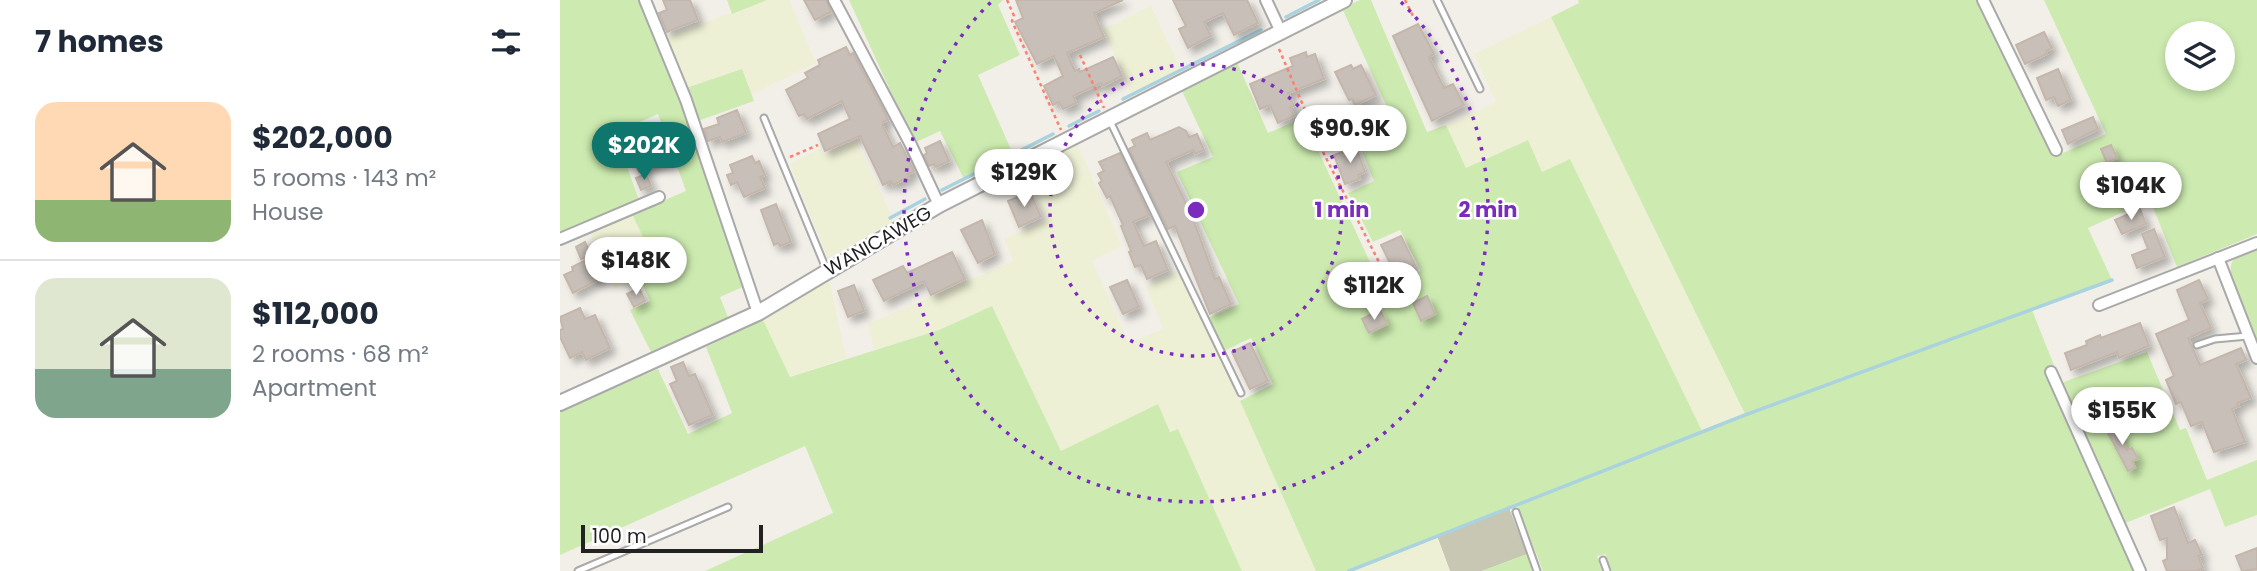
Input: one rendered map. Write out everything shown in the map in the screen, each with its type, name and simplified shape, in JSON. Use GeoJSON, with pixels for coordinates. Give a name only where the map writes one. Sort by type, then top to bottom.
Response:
{"type":"FeatureCollection","features":[{"type":"Feature","properties":{"kind":"street"},"geometry":{"type":"LineString","coordinates":[[645,0],[686,100],[758,313]]}},
{"type":"Feature","properties":{"kind":"street"},"geometry":{"type":"LineString","coordinates":[[834,0],[911,145],[939,205]]}},
{"type":"Feature","properties":{"kind":"street"},"geometry":{"type":"LineString","coordinates":[[1266,0],[1277,34]]}},
{"type":"Feature","properties":{"kind":"street","name":"WANICAWEG"},"geometry":{"type":"LineString","coordinates":[[560,403],[758,313],[939,205],[1344,0]]}},
{"type":"Feature","properties":{"kind":"street"},"geometry":{"type":"LineString","coordinates":[[1983,0],[2056,150]]}},
{"type":"Feature","properties":{"kind":"street"},"geometry":{"type":"LineString","coordinates":[[560,239],[659,197]]}},
{"type":"Feature","properties":{"kind":"street"},"geometry":{"type":"LineString","coordinates":[[2099,305],[2257,243]]}},
{"type":"Feature","properties":{"kind":"street"},"geometry":{"type":"LineString","coordinates":[[2218,258],[2257,358]]}},
{"type":"Feature","properties":{"kind":"street"},"geometry":{"type":"LineString","coordinates":[[2051,372],[2140,571]]}},
{"type":"Feature","properties":{"kind":"lane"},"geometry":{"type":"LineString","coordinates":[[1437,0],[1480,89]]}},
{"type":"Feature","properties":{"kind":"lane"},"geometry":{"type":"LineString","coordinates":[[764,118],[827,271]]}},
{"type":"Feature","properties":{"kind":"lane"},"geometry":{"type":"LineString","coordinates":[[1109,118],[1241,393]]}},
{"type":"Feature","properties":{"kind":"lane"},"geometry":{"type":"LineString","coordinates":[[2197,345],[2216,339],[2248,336]]}},
{"type":"Feature","properties":{"kind":"lane"},"geometry":{"type":"LineString","coordinates":[[578,571],[728,507]]}},
{"type":"Feature","properties":{"kind":"lane"},"geometry":{"type":"LineString","coordinates":[[1516,512],[1537,571]]}},
{"type":"Feature","properties":{"kind":"lane"},"geometry":{"type":"LineString","coordinates":[[1603,560],[1607,571]]}},
{"type":"Feature","properties":{"kind":"path"},"geometry":{"type":"LineString","coordinates":[[1007,0],[1014,16],[1012,21],[1066,139]]}},
{"type":"Feature","properties":{"kind":"path"},"geometry":{"type":"LineString","coordinates":[[1405,0],[1413,16]]}},
{"type":"Feature","properties":{"kind":"path"},"geometry":{"type":"LineString","coordinates":[[1277,34],[1323,152],[1383,270]]}},
{"type":"Feature","properties":{"kind":"path"},"geometry":{"type":"LineString","coordinates":[[1080,55],[1109,118]]}},
{"type":"Feature","properties":{"kind":"path"},"geometry":{"type":"LineString","coordinates":[[781,161],[818,145]]}},
{"type":"Feature","properties":{"kind":"shaded area"},"geometry":{"type":"Polygon","coordinates":[[[767,0],[789,0],[816,63],[751,95],[742,69],[686,88],[665,37],[767,0]]]}},
{"type":"Feature","properties":{"kind":"shaded area"},"geometry":{"type":"Polygon","coordinates":[[[1151,6],[1181,70],[1132,94],[1103,29],[1151,6]]]}},
{"type":"Feature","properties":{"kind":"shaded area"},"geometry":{"type":"Polygon","coordinates":[[[1551,17],[1745,415],[1702,431],[1570,159],[1542,172],[1527,141],[1466,168],[1446,125],[1496,102],[1474,54],[1551,17]]]}},
{"type":"Feature","properties":{"kind":"shaded area"},"geometry":{"type":"Polygon","coordinates":[[[856,140],[894,221],[828,259],[790,164],[821,148],[824,155],[856,140]]]}},
{"type":"Feature","properties":{"kind":"shaded area"},"geometry":{"type":"Polygon","coordinates":[[[1077,143],[1122,246],[1092,261],[1129,343],[1163,329],[1146,287],[1177,271],[1240,401],[1316,571],[1242,571],[1178,429],[1061,451],[992,306],[939,330],[874,350],[868,324],[1013,261],[1004,239],[1047,220],[1025,169],[1077,143]]]}},
{"type":"Feature","properties":{"kind":"shaded area"},"geometry":{"type":"Polygon","coordinates":[[[632,214],[659,268],[615,289],[589,231],[632,214]]]}},
{"type":"Feature","properties":{"kind":"shaded area"},"geometry":{"type":"Polygon","coordinates":[[[829,279],[846,358],[789,377],[763,320],[829,279]]]}},
{"type":"Feature","properties":{"kind":"shaded area"},"geometry":{"type":"Polygon","coordinates":[[[1509,508],[1527,554],[1482,571],[1450,571],[1437,536],[1509,508]]]}},
{"type":"Feature","properties":{"kind":"shaded area"},"geometry":{"type":"Polygon","coordinates":[[[1437,536],[1450,571],[1349,571],[1437,536]]]}},
{"type":"Feature","properties":{"kind":"green space"},"geometry":{"type":"Polygon","coordinates":[[[560,0],[638,0],[681,104],[745,286],[720,297],[729,320],[653,356],[630,310],[650,301],[639,277],[658,268],[632,214],[686,191],[658,114],[615,133],[639,200],[560,233],[560,0]]]}},
{"type":"Feature","properties":{"kind":"green space"},"geometry":{"type":"Polygon","coordinates":[[[727,0],[767,0],[732,14],[727,0]]]}},
{"type":"Feature","properties":{"kind":"green space"},"geometry":{"type":"Polygon","coordinates":[[[849,0],[1003,0],[998,5],[1020,55],[978,75],[1013,154],[964,179],[940,131],[914,143],[849,0]]]}},
{"type":"Feature","properties":{"kind":"green space"},"geometry":{"type":"Polygon","coordinates":[[[1360,0],[1371,0],[1427,132],[1446,125],[1466,168],[1528,140],[1542,172],[1570,159],[1702,431],[1745,414],[1551,17],[1579,3],[1578,0],[1976,0],[2054,157],[2106,134],[2044,0],[2257,0],[2257,234],[2177,267],[2150,200],[2088,228],[2112,280],[2032,310],[2061,383],[2147,352],[2180,430],[2186,428],[2207,480],[2257,460],[2257,515],[2225,527],[2210,489],[2118,526],[2136,571],[1612,571],[1605,554],[1597,556],[1602,571],[1543,571],[1517,505],[1349,571],[1316,571],[1240,401],[1273,384],[1251,338],[1224,351],[1208,318],[1239,304],[1177,172],[1213,157],[1182,91],[1237,62],[1268,133],[1303,118],[1382,288],[1421,271],[1400,230],[1373,242],[1348,193],[1374,181],[1356,136],[1392,118],[1342,8],[1360,0]]]}},
{"type":"Feature","properties":{"kind":"green space"},"geometry":{"type":"Polygon","coordinates":[[[742,69],[754,101],[698,121],[686,88],[742,69]]]}},
{"type":"Feature","properties":{"kind":"green space"},"geometry":{"type":"Polygon","coordinates":[[[2257,249],[2257,344],[2235,290],[2231,269],[2236,257],[2257,249]]]}},
{"type":"Feature","properties":{"kind":"green space"},"geometry":{"type":"Polygon","coordinates":[[[992,306],[1061,451],[1158,404],[1170,432],[1178,429],[1242,571],[705,571],[833,513],[805,446],[560,555],[560,411],[658,369],[688,434],[732,413],[706,347],[763,320],[790,377],[939,330],[992,306]]]}},
{"type":"Feature","properties":{"kind":"green space"},"geometry":{"type":"Polygon","coordinates":[[[1527,554],[1533,571],[1482,571],[1527,554]]]}},
{"type":"Feature","properties":{"kind":"building"},"geometry":{"type":"Polygon","coordinates":[[[663,0],[690,0],[698,20],[667,32],[659,13],[667,10],[663,0]]]}},
{"type":"Feature","properties":{"kind":"building"},"geometry":{"type":"Polygon","coordinates":[[[804,0],[826,0],[831,12],[815,20],[804,0]]]}},
{"type":"Feature","properties":{"kind":"building"},"geometry":{"type":"Polygon","coordinates":[[[1016,0],[1123,0],[1094,13],[1104,37],[1067,53],[1075,71],[1079,69],[1080,72],[1113,57],[1122,76],[1073,96],[1076,103],[1063,109],[1059,102],[1053,105],[1044,86],[1063,76],[1054,56],[1037,64],[1015,22],[1023,18],[1016,0]]]}},
{"type":"Feature","properties":{"kind":"building"},"geometry":{"type":"Polygon","coordinates":[[[1173,0],[1247,0],[1258,23],[1234,35],[1223,13],[1204,22],[1211,36],[1188,48],[1179,29],[1186,26],[1173,0]]]}},
{"type":"Feature","properties":{"kind":"building"},"geometry":{"type":"Polygon","coordinates":[[[1418,24],[1434,54],[1429,57],[1444,88],[1453,84],[1464,105],[1432,121],[1393,36],[1418,24]]]}},
{"type":"Feature","properties":{"kind":"building"},"geometry":{"type":"Polygon","coordinates":[[[2044,32],[2052,48],[2046,51],[2047,54],[2025,64],[2016,45],[2044,32]]]}},
{"type":"Feature","properties":{"kind":"building"},"geometry":{"type":"Polygon","coordinates":[[[846,47],[850,55],[853,53],[886,115],[888,120],[883,122],[883,126],[893,147],[900,143],[914,171],[908,174],[909,177],[893,185],[891,181],[883,185],[860,136],[825,151],[818,134],[850,119],[842,101],[807,119],[804,114],[799,116],[786,90],[808,78],[805,73],[820,65],[818,60],[846,47]]]}},
{"type":"Feature","properties":{"kind":"building"},"geometry":{"type":"Polygon","coordinates":[[[1306,52],[1307,57],[1315,54],[1324,79],[1288,93],[1294,106],[1290,107],[1294,116],[1278,123],[1270,105],[1260,109],[1250,84],[1293,66],[1290,58],[1306,52]]]}},
{"type":"Feature","properties":{"kind":"building"},"geometry":{"type":"Polygon","coordinates":[[[1351,65],[1353,69],[1361,65],[1376,95],[1355,105],[1352,99],[1349,100],[1335,72],[1351,65]]]}},
{"type":"Feature","properties":{"kind":"building"},"geometry":{"type":"Polygon","coordinates":[[[2058,69],[2071,100],[2058,106],[2054,97],[2046,100],[2037,78],[2058,69]]]}},
{"type":"Feature","properties":{"kind":"building"},"geometry":{"type":"Polygon","coordinates":[[[737,110],[746,133],[722,142],[720,137],[708,141],[704,129],[719,124],[717,118],[737,110]]]}},
{"type":"Feature","properties":{"kind":"building"},"geometry":{"type":"Polygon","coordinates":[[[2093,117],[2098,129],[2068,144],[2062,130],[2093,117]]]}},
{"type":"Feature","properties":{"kind":"building"},"geometry":{"type":"Polygon","coordinates":[[[1179,127],[1186,131],[1189,137],[1197,134],[1204,150],[1195,154],[1193,150],[1166,162],[1192,216],[1215,279],[1219,277],[1231,304],[1210,314],[1175,226],[1168,229],[1129,149],[1135,146],[1132,140],[1147,133],[1150,140],[1179,127]]]}},
{"type":"Feature","properties":{"kind":"building"},"geometry":{"type":"Polygon","coordinates":[[[651,135],[654,143],[664,139],[672,157],[639,172],[627,146],[651,135]]]}},
{"type":"Feature","properties":{"kind":"building"},"geometry":{"type":"Polygon","coordinates":[[[940,141],[949,161],[936,167],[934,164],[929,166],[924,155],[927,153],[925,148],[940,141]]]}},
{"type":"Feature","properties":{"kind":"building"},"geometry":{"type":"Polygon","coordinates":[[[2111,145],[2117,158],[2107,163],[2101,149],[2111,145]]]}},
{"type":"Feature","properties":{"kind":"building"},"geometry":{"type":"Polygon","coordinates":[[[1356,147],[1365,172],[1358,175],[1360,179],[1345,184],[1334,155],[1356,147]]]}},
{"type":"Feature","properties":{"kind":"building"},"geometry":{"type":"Polygon","coordinates":[[[1120,153],[1149,215],[1133,222],[1144,246],[1156,241],[1168,270],[1147,279],[1141,265],[1135,267],[1121,226],[1123,225],[1110,196],[1107,198],[1099,183],[1102,181],[1098,174],[1104,171],[1099,162],[1120,153]]]}},
{"type":"Feature","properties":{"kind":"building"},"geometry":{"type":"Polygon","coordinates":[[[752,156],[755,163],[759,161],[765,175],[760,177],[765,188],[744,197],[737,182],[731,185],[727,175],[733,173],[730,165],[752,156]]]}},
{"type":"Feature","properties":{"kind":"building"},"geometry":{"type":"Polygon","coordinates":[[[646,174],[651,186],[641,190],[636,178],[646,174]]]}},
{"type":"Feature","properties":{"kind":"building"},"geometry":{"type":"Polygon","coordinates":[[[1030,192],[1041,217],[1019,227],[1008,201],[1030,192]]]}},
{"type":"Feature","properties":{"kind":"building"},"geometry":{"type":"Polygon","coordinates":[[[776,204],[791,242],[780,246],[778,243],[774,245],[761,210],[776,204]]]}},
{"type":"Feature","properties":{"kind":"building"},"geometry":{"type":"Polygon","coordinates":[[[2140,209],[2146,224],[2122,234],[2115,220],[2140,209]]]}},
{"type":"Feature","properties":{"kind":"building"},"geometry":{"type":"Polygon","coordinates":[[[982,220],[995,254],[978,263],[961,230],[982,220]]]}},
{"type":"Feature","properties":{"kind":"building"},"geometry":{"type":"Polygon","coordinates":[[[2154,229],[2165,257],[2137,268],[2132,255],[2148,249],[2142,234],[2154,229]]]}},
{"type":"Feature","properties":{"kind":"building"},"geometry":{"type":"Polygon","coordinates":[[[1401,236],[1415,265],[1396,275],[1381,245],[1401,236]]]}},
{"type":"Feature","properties":{"kind":"building"},"geometry":{"type":"Polygon","coordinates":[[[585,242],[591,255],[581,259],[576,247],[585,242]]]}},
{"type":"Feature","properties":{"kind":"building"},"geometry":{"type":"Polygon","coordinates":[[[952,252],[965,279],[931,295],[924,281],[884,301],[873,280],[903,266],[907,273],[952,252]]]}},
{"type":"Feature","properties":{"kind":"building"},"geometry":{"type":"Polygon","coordinates":[[[590,258],[600,279],[573,293],[564,275],[573,271],[572,267],[590,258]]]}},
{"type":"Feature","properties":{"kind":"building"},"geometry":{"type":"Polygon","coordinates":[[[1127,280],[1139,307],[1123,314],[1110,287],[1127,280]]]}},
{"type":"Feature","properties":{"kind":"building"},"geometry":{"type":"Polygon","coordinates":[[[2199,280],[2208,299],[2200,303],[2211,328],[2188,338],[2200,365],[2241,348],[2246,360],[2236,364],[2251,398],[2237,403],[2239,406],[2232,409],[2245,442],[2214,452],[2202,422],[2191,426],[2181,402],[2176,404],[2166,380],[2174,376],[2156,334],[2189,320],[2177,290],[2199,280]]]}},
{"type":"Feature","properties":{"kind":"building"},"geometry":{"type":"Polygon","coordinates":[[[854,285],[864,311],[848,317],[838,291],[854,285]]]}},
{"type":"Feature","properties":{"kind":"building"},"geometry":{"type":"Polygon","coordinates":[[[639,288],[645,301],[634,307],[627,294],[639,288]]]}},
{"type":"Feature","properties":{"kind":"building"},"geometry":{"type":"Polygon","coordinates":[[[1427,296],[1435,314],[1421,321],[1413,303],[1427,296]]]}},
{"type":"Feature","properties":{"kind":"building"},"geometry":{"type":"Polygon","coordinates":[[[580,308],[585,319],[595,315],[610,348],[586,360],[582,352],[570,358],[560,337],[560,330],[563,329],[560,317],[580,308]]]}},
{"type":"Feature","properties":{"kind":"building"},"geometry":{"type":"Polygon","coordinates":[[[1380,310],[1387,324],[1369,333],[1362,319],[1380,310]]]}},
{"type":"Feature","properties":{"kind":"building"},"geometry":{"type":"Polygon","coordinates":[[[2140,323],[2149,346],[2119,358],[2117,352],[2071,370],[2065,353],[2087,345],[2086,341],[2100,335],[2101,338],[2140,323]]]}},
{"type":"Feature","properties":{"kind":"building"},"geometry":{"type":"Polygon","coordinates":[[[1250,343],[1268,381],[1250,389],[1232,352],[1250,343]]]}},
{"type":"Feature","properties":{"kind":"building"},"geometry":{"type":"Polygon","coordinates":[[[683,362],[689,376],[695,374],[713,415],[689,425],[670,384],[677,381],[671,367],[683,362]]]}},
{"type":"Feature","properties":{"kind":"building"},"geometry":{"type":"Polygon","coordinates":[[[2114,423],[2127,450],[2132,448],[2138,459],[2132,461],[2135,467],[2128,471],[2105,427],[2114,423]]]}},
{"type":"Feature","properties":{"kind":"building"},"geometry":{"type":"Polygon","coordinates":[[[2174,507],[2188,543],[2195,540],[2202,555],[2198,556],[2203,568],[2197,571],[2167,571],[2163,561],[2167,559],[2167,538],[2160,540],[2151,516],[2174,507]]]}},
{"type":"Feature","properties":{"kind":"building"},"geometry":{"type":"Polygon","coordinates":[[[2257,548],[2257,569],[2242,571],[2236,556],[2257,548]]]}},
{"type":"Feature","properties":{"kind":"waterway"},"geometry":{"type":"LineString","coordinates":[[1286,17],[1319,0]]}},
{"type":"Feature","properties":{"kind":"waterway"},"geometry":{"type":"LineString","coordinates":[[1123,99],[1261,30]]}},
{"type":"Feature","properties":{"kind":"waterway"},"geometry":{"type":"LineString","coordinates":[[1069,126],[1099,111]]}},
{"type":"Feature","properties":{"kind":"waterway"},"geometry":{"type":"LineString","coordinates":[[942,190],[1053,134]]}},
{"type":"Feature","properties":{"kind":"waterway"},"geometry":{"type":"LineString","coordinates":[[890,218],[925,199]]}},
{"type":"Feature","properties":{"kind":"waterway"},"geometry":{"type":"LineString","coordinates":[[1349,571],[1745,415],[2112,280]]}}]}
